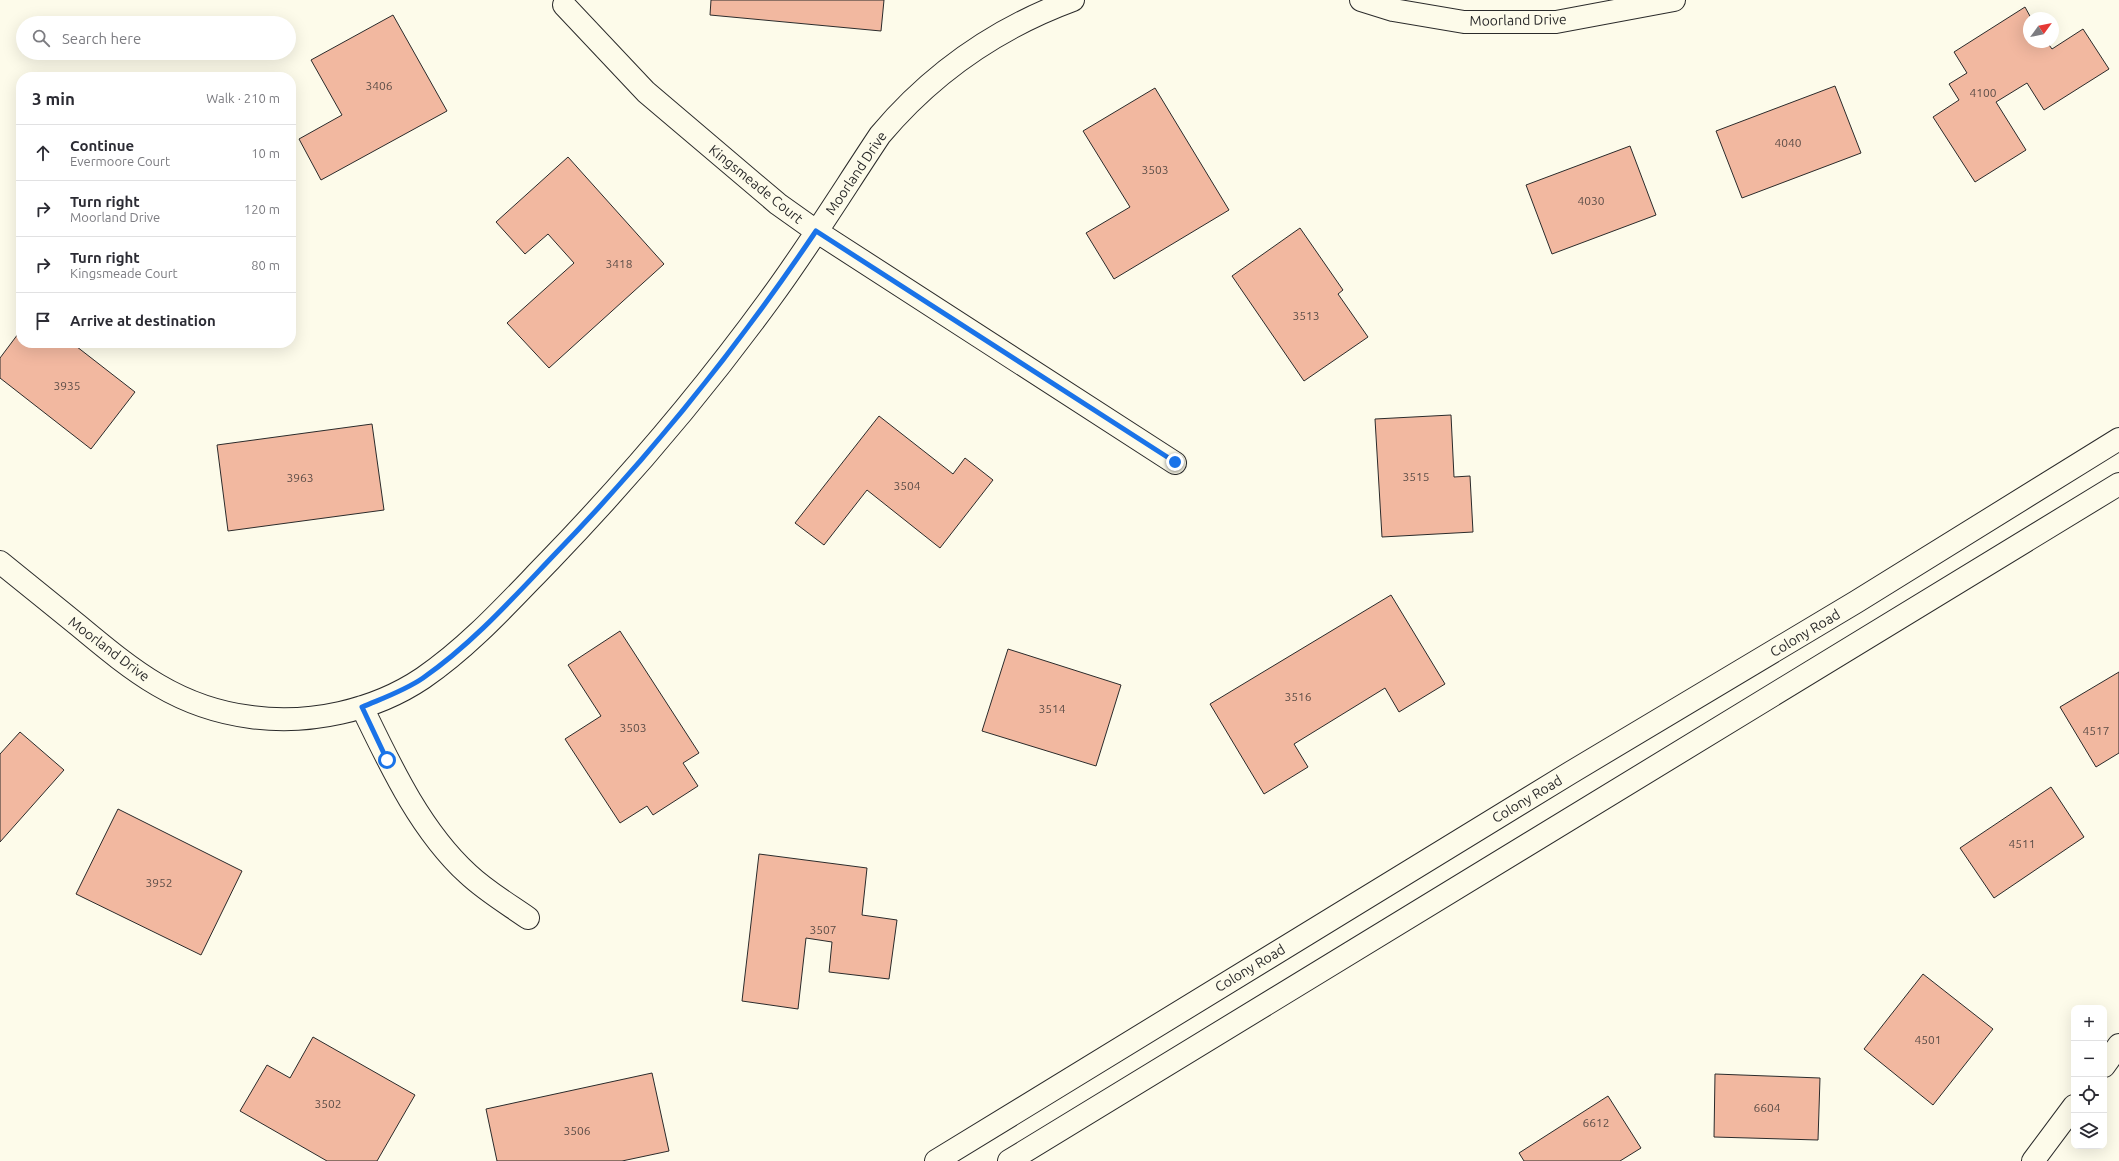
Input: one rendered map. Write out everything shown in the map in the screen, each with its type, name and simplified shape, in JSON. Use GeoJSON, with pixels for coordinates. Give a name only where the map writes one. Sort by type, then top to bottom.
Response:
{"type":"FeatureCollection","features":[{"type":"Feature","properties":{"kind":"street","name":"Moorland Drive"},"geometry":{"type":"LineString","coordinates":[[0,562],[132,670],[175,696],[193,703],[248,717],[274,720],[326,716],[362,707],[400,691],[422,678],[450,656],[503,608],[600,508],[695,397],[772,297],[880,135],[900,112],[948,68],[976,47],[1037,13],[1073,0]]}},
{"type":"Feature","properties":{"kind":"street","name":"Moorland Drive"},"geometry":{"type":"LineString","coordinates":[[1361,0],[1393,10],[1464,22],[1556,22],[1674,0]]}},
{"type":"Feature","properties":{"kind":"street","name":"Kingsmeade Court"},"geometry":{"type":"LineString","coordinates":[[564,5],[646,92],[778,204],[816,231],[1175,462]]}},
{"type":"Feature","properties":{"kind":"street","name":"Colony Road"},"geometry":{"type":"LineString","coordinates":[[936,1161],[1543,789],[1856,602],[2119,439]]}},
{"type":"Feature","properties":{"kind":"street"},"geometry":{"type":"LineString","coordinates":[[1009,1161],[2119,484]]}},
{"type":"Feature","properties":{"kind":"street"},"geometry":{"type":"LineString","coordinates":[[362,707],[387,760],[432,833],[468,874],[528,918]]}},
{"type":"Feature","properties":{"kind":"street"},"geometry":{"type":"LineString","coordinates":[[2107,1062],[2119,1046]]}},
{"type":"Feature","properties":{"kind":"street"},"geometry":{"type":"LineString","coordinates":[[2033,1161],[2071,1110]]}},
{"type":"Feature","properties":{"kind":"building"},"geometry":{"type":"Polygon","coordinates":[[[711,0],[884,0],[881,31],[710,15],[711,0]]]}},
{"type":"Feature","properties":{"kind":"building"},"geometry":{"type":"Polygon","coordinates":[[[2025,7],[2028,12],[2023,12],[2023,48],[2059,48],[2059,44],[2083,29],[2109,69],[2044,110],[2027,83],[1996,102],[2026,150],[1975,182],[1933,117],[1959,100],[1949,84],[1967,73],[1954,52],[2025,7]]]}},
{"type":"Feature","properties":{"kind":"building"},"geometry":{"type":"Polygon","coordinates":[[[393,15],[447,111],[321,180],[299,139],[342,115],[311,60],[393,15]]]}},
{"type":"Feature","properties":{"kind":"building"},"geometry":{"type":"Polygon","coordinates":[[[1835,86],[1861,153],[1742,198],[1716,131],[1835,86]]]}},
{"type":"Feature","properties":{"kind":"building"},"geometry":{"type":"Polygon","coordinates":[[[1155,88],[1229,210],[1114,279],[1086,233],[1130,207],[1083,131],[1155,88]]]}},
{"type":"Feature","properties":{"kind":"building"},"geometry":{"type":"Polygon","coordinates":[[[1630,146],[1656,215],[1552,254],[1526,185],[1630,146]]]}},
{"type":"Feature","properties":{"kind":"building"},"geometry":{"type":"Polygon","coordinates":[[[568,157],[664,264],[549,368],[507,323],[574,263],[548,234],[525,254],[496,222],[568,157]]]}},
{"type":"Feature","properties":{"kind":"building"},"geometry":{"type":"Polygon","coordinates":[[[1300,228],[1343,290],[1338,294],[1368,337],[1304,381],[1232,276],[1300,228]]]}},
{"type":"Feature","properties":{"kind":"building"},"geometry":{"type":"Polygon","coordinates":[[[16,337],[16,348],[78,348],[135,392],[91,449],[0,378],[0,358],[16,337]]]}},
{"type":"Feature","properties":{"kind":"building"},"geometry":{"type":"Polygon","coordinates":[[[1451,415],[1454,477],[1470,476],[1473,532],[1382,537],[1375,419],[1451,415]]]}},
{"type":"Feature","properties":{"kind":"building"},"geometry":{"type":"Polygon","coordinates":[[[879,416],[953,474],[965,458],[993,480],[940,548],[867,490],[824,545],[795,523],[879,416]]]}},
{"type":"Feature","properties":{"kind":"building"},"geometry":{"type":"Polygon","coordinates":[[[372,424],[384,510],[228,531],[217,445],[372,424]]]}},
{"type":"Feature","properties":{"kind":"building"},"geometry":{"type":"Polygon","coordinates":[[[1391,595],[1445,684],[1399,712],[1385,688],[1294,744],[1308,767],[1264,794],[1210,704],[1391,595]]]}},
{"type":"Feature","properties":{"kind":"building"},"geometry":{"type":"Polygon","coordinates":[[[620,631],[699,753],[683,763],[698,786],[653,815],[647,806],[620,823],[565,739],[601,716],[568,665],[620,631]]]}},
{"type":"Feature","properties":{"kind":"building"},"geometry":{"type":"Polygon","coordinates":[[[1008,649],[1121,685],[1096,766],[982,731],[1008,649]]]}},
{"type":"Feature","properties":{"kind":"building"},"geometry":{"type":"Polygon","coordinates":[[[2119,672],[2119,753],[2096,767],[2060,707],[2119,672]]]}},
{"type":"Feature","properties":{"kind":"building"},"geometry":{"type":"Polygon","coordinates":[[[20,732],[64,770],[0,842],[0,754],[20,732]]]}},
{"type":"Feature","properties":{"kind":"building"},"geometry":{"type":"Polygon","coordinates":[[[2051,787],[2084,837],[1994,898],[1960,848],[2051,787]]]}},
{"type":"Feature","properties":{"kind":"building"},"geometry":{"type":"Polygon","coordinates":[[[118,809],[242,871],[201,955],[76,894],[118,809]]]}},
{"type":"Feature","properties":{"kind":"building"},"geometry":{"type":"Polygon","coordinates":[[[759,854],[867,868],[862,915],[897,920],[889,979],[829,972],[832,942],[806,938],[798,1009],[742,1001],[759,854]]]}},
{"type":"Feature","properties":{"kind":"building"},"geometry":{"type":"Polygon","coordinates":[[[1923,974],[1993,1029],[1933,1105],[1864,1049],[1923,974]]]}},
{"type":"Feature","properties":{"kind":"building"},"geometry":{"type":"Polygon","coordinates":[[[313,1037],[415,1095],[377,1161],[327,1161],[240,1111],[267,1065],[290,1078],[313,1037]]]}},
{"type":"Feature","properties":{"kind":"building"},"geometry":{"type":"Polygon","coordinates":[[[652,1073],[669,1151],[622,1161],[497,1161],[486,1109],[652,1073]]]}},
{"type":"Feature","properties":{"kind":"building"},"geometry":{"type":"Polygon","coordinates":[[[1715,1074],[1820,1078],[1818,1140],[1714,1137],[1715,1074]]]}},
{"type":"Feature","properties":{"kind":"building"},"geometry":{"type":"Polygon","coordinates":[[[1608,1096],[1641,1148],[1620,1161],[1524,1161],[1519,1153],[1608,1096]]]}},
{"type":"Feature","properties":{"kind":"route"},"geometry":{"type":"LineString","coordinates":[[387,760],[362,707],[400,691],[422,678],[450,656],[503,608],[600,508],[695,397],[772,297],[816,231],[1175,462]]}}]}
